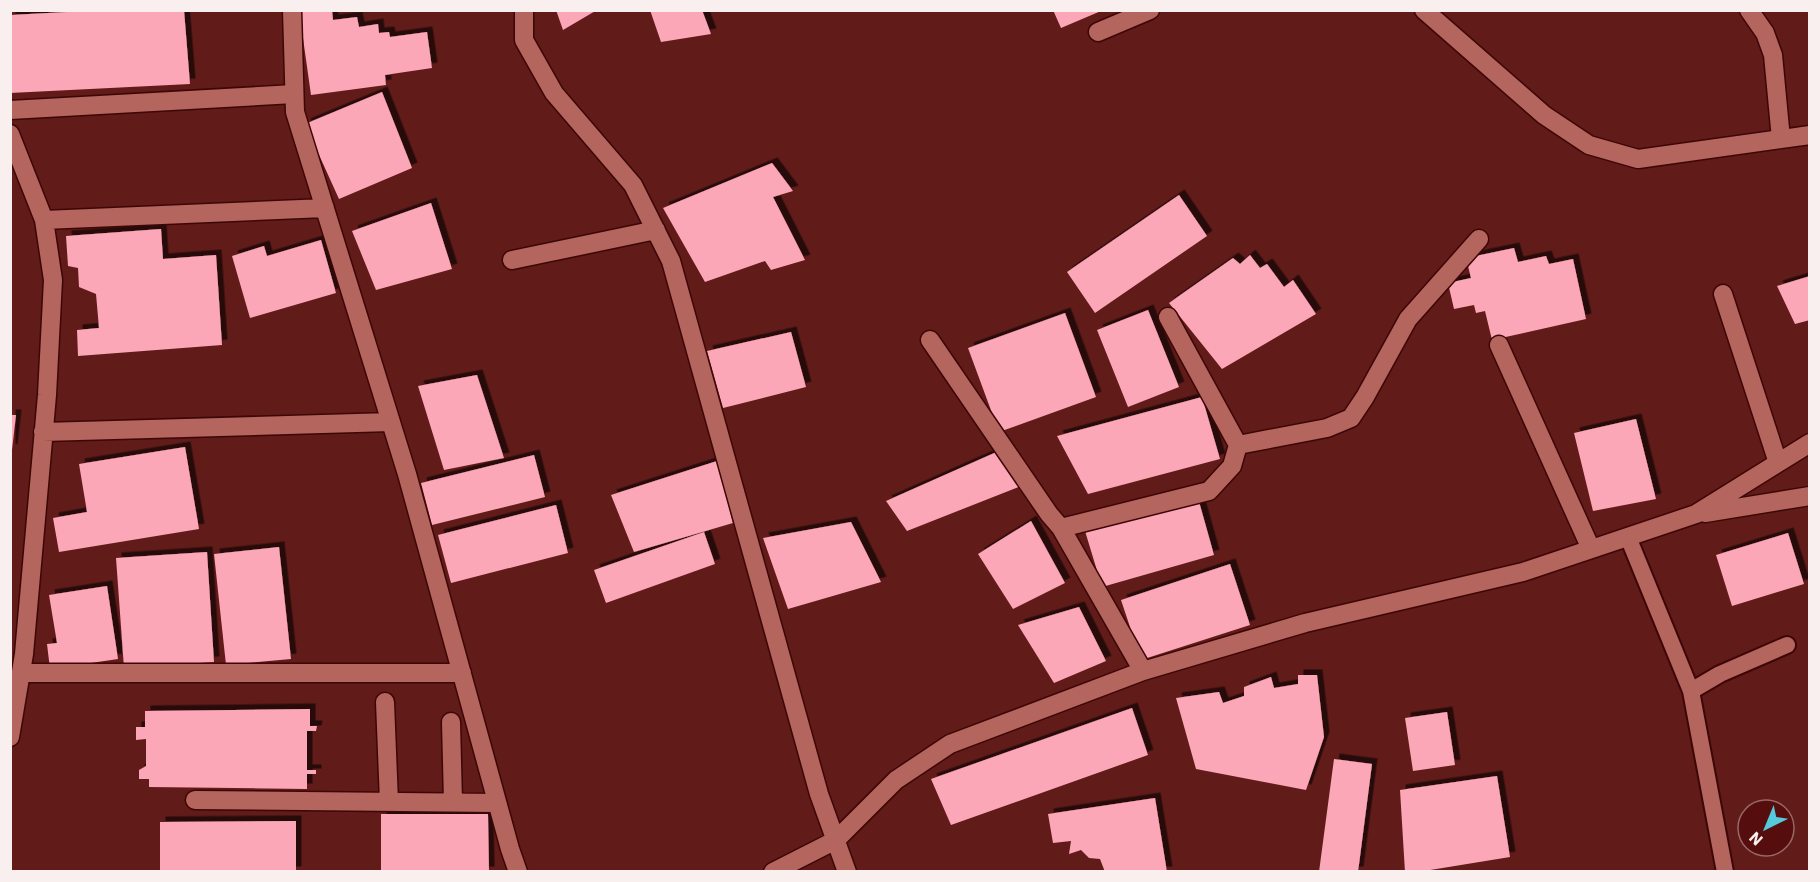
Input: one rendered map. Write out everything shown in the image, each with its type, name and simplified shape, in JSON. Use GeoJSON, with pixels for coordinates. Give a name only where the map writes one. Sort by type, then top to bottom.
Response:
{"type":"FeatureCollection","features":[{"type":"Feature","properties":{"kind":"street"},"geometry":{"type":"LineString","coordinates":[[292,10],[295,112],[407,474],[518,872]]}},
{"type":"Feature","properties":{"kind":"street"},"geometry":{"type":"LineString","coordinates":[[524,10],[524,40],[554,93],[633,185],[671,261],[819,794],[847,872]]}},
{"type":"Feature","properties":{"kind":"street"},"geometry":{"type":"LineString","coordinates":[[1098,32],[1150,10]]}},
{"type":"Feature","properties":{"kind":"street"},"geometry":{"type":"LineString","coordinates":[[1425,10],[1544,115],[1589,145],[1638,159],[1809,135]]}},
{"type":"Feature","properties":{"kind":"street"},"geometry":{"type":"LineString","coordinates":[[1749,10],[1765,33],[1773,55],[1781,139]]}},
{"type":"Feature","properties":{"kind":"street"},"geometry":{"type":"LineString","coordinates":[[10,110],[294,94]]}},
{"type":"Feature","properties":{"kind":"street"},"geometry":{"type":"LineString","coordinates":[[10,134],[44,220],[53,280],[43,432],[17,655],[22,673],[10,737]]}},
{"type":"Feature","properties":{"kind":"street"},"geometry":{"type":"LineString","coordinates":[[44,220],[325,208]]}},
{"type":"Feature","properties":{"kind":"street"},"geometry":{"type":"LineString","coordinates":[[512,260],[656,230]]}},
{"type":"Feature","properties":{"kind":"street"},"geometry":{"type":"LineString","coordinates":[[1238,445],[1327,428],[1351,418],[1365,398],[1408,320],[1479,239]]}},
{"type":"Feature","properties":{"kind":"street"},"geometry":{"type":"LineString","coordinates":[[1723,294],[1778,463]]}},
{"type":"Feature","properties":{"kind":"street"},"geometry":{"type":"LineString","coordinates":[[1061,528],[1209,491],[1232,466],[1238,445],[1168,317]]}},
{"type":"Feature","properties":{"kind":"street"},"geometry":{"type":"LineString","coordinates":[[930,340],[1049,514],[1061,528],[1143,671]]}},
{"type":"Feature","properties":{"kind":"street"},"geometry":{"type":"LineString","coordinates":[[1499,345],[1591,549]]}},
{"type":"Feature","properties":{"kind":"street"},"geometry":{"type":"LineString","coordinates":[[43,432],[391,422]]}},
{"type":"Feature","properties":{"kind":"street"},"geometry":{"type":"LineString","coordinates":[[1696,514],[1809,443]]}},
{"type":"Feature","properties":{"kind":"street"},"geometry":{"type":"LineString","coordinates":[[773,872],[836,840],[896,780],[950,744],[1143,671],[1305,623],[1523,572],[1696,514],[1809,496]]}},
{"type":"Feature","properties":{"kind":"street"},"geometry":{"type":"LineString","coordinates":[[22,673],[462,673]]}},
{"type":"Feature","properties":{"kind":"street"},"geometry":{"type":"LineString","coordinates":[[385,702],[389,802]]}},
{"type":"Feature","properties":{"kind":"street"},"geometry":{"type":"LineString","coordinates":[[451,722],[453,802]]}},
{"type":"Feature","properties":{"kind":"street"},"geometry":{"type":"LineString","coordinates":[[195,800],[497,803]]}},
{"type":"Feature","properties":{"kind":"lane"},"geometry":{"type":"LineString","coordinates":[[1628,537],[1691,691],[1725,872]]}},
{"type":"Feature","properties":{"kind":"lane"},"geometry":{"type":"LineString","coordinates":[[1691,691],[1720,674],[1787,645]]}},
{"type":"Feature","properties":{"kind":"building"},"geometry":{"type":"Polygon","coordinates":[[[105,10],[184,10],[190,84],[10,93],[10,15],[105,10]]]}},
{"type":"Feature","properties":{"kind":"building"},"geometry":{"type":"Polygon","coordinates":[[[299,10],[332,10],[333,20],[357,17],[359,27],[378,24],[379,33],[389,32],[390,37],[427,32],[432,68],[385,75],[386,85],[311,95],[299,10]]]}},
{"type":"Feature","properties":{"kind":"building"},"geometry":{"type":"Polygon","coordinates":[[[556,10],[597,10],[563,30],[556,10]]]}},
{"type":"Feature","properties":{"kind":"building"},"geometry":{"type":"Polygon","coordinates":[[[650,10],[702,10],[711,34],[661,42],[650,10]]]}},
{"type":"Feature","properties":{"kind":"building"},"geometry":{"type":"Polygon","coordinates":[[[1053,10],[1101,10],[1101,11],[1061,28],[1053,10]]]}},
{"type":"Feature","properties":{"kind":"building"},"geometry":{"type":"Polygon","coordinates":[[[382,92],[412,168],[339,199],[305,124],[382,92]]]}},
{"type":"Feature","properties":{"kind":"building"},"geometry":{"type":"Polygon","coordinates":[[[772,163],[793,191],[773,197],[805,260],[771,270],[765,261],[705,282],[663,208],[772,163]]]}},
{"type":"Feature","properties":{"kind":"building"},"geometry":{"type":"Polygon","coordinates":[[[1179,195],[1207,236],[1095,313],[1067,272],[1179,195]]]}},
{"type":"Feature","properties":{"kind":"building"},"geometry":{"type":"Polygon","coordinates":[[[431,203],[452,269],[376,290],[352,231],[431,203]]]}},
{"type":"Feature","properties":{"kind":"building"},"geometry":{"type":"Polygon","coordinates":[[[161,229],[163,259],[216,255],[222,345],[78,356],[77,330],[99,328],[96,294],[79,287],[78,268],[68,266],[66,236],[161,229]]]}},
{"type":"Feature","properties":{"kind":"building"},"geometry":{"type":"Polygon","coordinates":[[[321,240],[336,293],[250,318],[232,256],[264,246],[267,256],[321,240]]]}},
{"type":"Feature","properties":{"kind":"building"},"geometry":{"type":"Polygon","coordinates":[[[1514,248],[1518,262],[1546,256],[1549,264],[1573,259],[1586,319],[1492,340],[1485,311],[1476,313],[1474,305],[1454,309],[1448,283],[1471,278],[1466,258],[1514,248]]]}},
{"type":"Feature","properties":{"kind":"building"},"geometry":{"type":"Polygon","coordinates":[[[1250,255],[1260,268],[1267,264],[1284,287],[1293,280],[1316,314],[1222,369],[1169,303],[1233,258],[1240,264],[1250,255]]]}},
{"type":"Feature","properties":{"kind":"building"},"geometry":{"type":"Polygon","coordinates":[[[1810,276],[1810,320],[1795,324],[1777,286],[1810,276]]]}},
{"type":"Feature","properties":{"kind":"building"},"geometry":{"type":"Polygon","coordinates":[[[1148,310],[1179,387],[1128,407],[1097,330],[1148,310]]]}},
{"type":"Feature","properties":{"kind":"building"},"geometry":{"type":"Polygon","coordinates":[[[1065,313],[1096,397],[999,432],[968,348],[1065,313]]]}},
{"type":"Feature","properties":{"kind":"building"},"geometry":{"type":"Polygon","coordinates":[[[791,332],[806,387],[723,408],[707,351],[791,332]]]}},
{"type":"Feature","properties":{"kind":"building"},"geometry":{"type":"Polygon","coordinates":[[[477,375],[504,458],[444,470],[418,386],[477,375]]]}},
{"type":"Feature","properties":{"kind":"building"},"geometry":{"type":"Polygon","coordinates":[[[1202,397],[1220,459],[1088,494],[1057,436],[1202,397]]]}},
{"type":"Feature","properties":{"kind":"building"},"geometry":{"type":"Polygon","coordinates":[[[10,415],[16,415],[12,450],[10,449],[10,415]]]}},
{"type":"Feature","properties":{"kind":"building"},"geometry":{"type":"Polygon","coordinates":[[[1636,419],[1656,499],[1593,511],[1574,433],[1636,419]]]}},
{"type":"Feature","properties":{"kind":"building"},"geometry":{"type":"Polygon","coordinates":[[[185,447],[199,529],[59,552],[53,518],[87,512],[79,464],[185,447]]]}},
{"type":"Feature","properties":{"kind":"building"},"geometry":{"type":"Polygon","coordinates":[[[1001,450],[1021,486],[907,531],[886,501],[1001,450]]]}},
{"type":"Feature","properties":{"kind":"building"},"geometry":{"type":"Polygon","coordinates":[[[534,455],[545,497],[432,525],[421,483],[534,455]]]}},
{"type":"Feature","properties":{"kind":"building"},"geometry":{"type":"Polygon","coordinates":[[[717,461],[733,523],[634,552],[611,495],[717,461]]]}},
{"type":"Feature","properties":{"kind":"building"},"geometry":{"type":"Polygon","coordinates":[[[1198,498],[1214,555],[1102,587],[1085,531],[1198,498]]]}},
{"type":"Feature","properties":{"kind":"building"},"geometry":{"type":"Polygon","coordinates":[[[556,505],[568,553],[451,583],[438,535],[556,505]]]}},
{"type":"Feature","properties":{"kind":"building"},"geometry":{"type":"Polygon","coordinates":[[[1031,521],[1065,583],[1013,609],[978,554],[1031,521]]]}},
{"type":"Feature","properties":{"kind":"building"},"geometry":{"type":"Polygon","coordinates":[[[851,522],[881,582],[788,609],[763,538],[851,522]]]}},
{"type":"Feature","properties":{"kind":"building"},"geometry":{"type":"Polygon","coordinates":[[[704,532],[715,564],[606,603],[594,570],[704,532]]]}},
{"type":"Feature","properties":{"kind":"building"},"geometry":{"type":"Polygon","coordinates":[[[1788,533],[1804,584],[1732,606],[1716,555],[1788,533]]]}},
{"type":"Feature","properties":{"kind":"building"},"geometry":{"type":"Polygon","coordinates":[[[279,547],[291,659],[226,665],[214,554],[279,547]]]}},
{"type":"Feature","properties":{"kind":"building"},"geometry":{"type":"Polygon","coordinates":[[[207,552],[214,662],[124,668],[116,558],[207,552]]]}},
{"type":"Feature","properties":{"kind":"building"},"geometry":{"type":"Polygon","coordinates":[[[1230,564],[1250,625],[1141,660],[1121,600],[1230,564]]]}},
{"type":"Feature","properties":{"kind":"building"},"geometry":{"type":"Polygon","coordinates":[[[107,586],[118,659],[50,669],[47,644],[57,643],[49,595],[107,586]]]}},
{"type":"Feature","properties":{"kind":"building"},"geometry":{"type":"Polygon","coordinates":[[[1079,607],[1106,661],[1054,683],[1018,625],[1079,607]]]}},
{"type":"Feature","properties":{"kind":"building"},"geometry":{"type":"Polygon","coordinates":[[[1298,675],[1317,675],[1324,737],[1306,790],[1196,769],[1176,698],[1219,692],[1223,703],[1244,696],[1244,687],[1271,677],[1274,688],[1298,684],[1298,675]]]}},
{"type":"Feature","properties":{"kind":"building"},"geometry":{"type":"Polygon","coordinates":[[[1132,708],[1148,755],[951,825],[931,779],[1132,708]]]}},
{"type":"Feature","properties":{"kind":"building"},"geometry":{"type":"Polygon","coordinates":[[[310,709],[310,726],[317,726],[316,731],[307,731],[307,770],[316,770],[316,774],[307,774],[307,789],[149,787],[149,779],[139,779],[139,770],[146,766],[146,739],[136,740],[136,727],[145,727],[145,711],[310,709]]]}},
{"type":"Feature","properties":{"kind":"building"},"geometry":{"type":"Polygon","coordinates":[[[1447,712],[1455,765],[1413,771],[1405,718],[1447,712]]]}},
{"type":"Feature","properties":{"kind":"building"},"geometry":{"type":"Polygon","coordinates":[[[1334,759],[1372,764],[1358,872],[1319,872],[1334,759]]]}},
{"type":"Feature","properties":{"kind":"building"},"geometry":{"type":"Polygon","coordinates":[[[1497,776],[1510,857],[1418,872],[1405,872],[1400,790],[1497,776]]]}},
{"type":"Feature","properties":{"kind":"building"},"geometry":{"type":"Polygon","coordinates":[[[1155,798],[1167,872],[1105,872],[1100,859],[1089,858],[1081,850],[1069,854],[1071,841],[1053,843],[1048,814],[1155,798]]]}},
{"type":"Feature","properties":{"kind":"building"},"geometry":{"type":"Polygon","coordinates":[[[381,814],[488,814],[489,872],[381,872],[381,814]]]}},
{"type":"Feature","properties":{"kind":"building"},"geometry":{"type":"Polygon","coordinates":[[[296,821],[296,872],[160,872],[160,822],[296,821]]]}}]}
